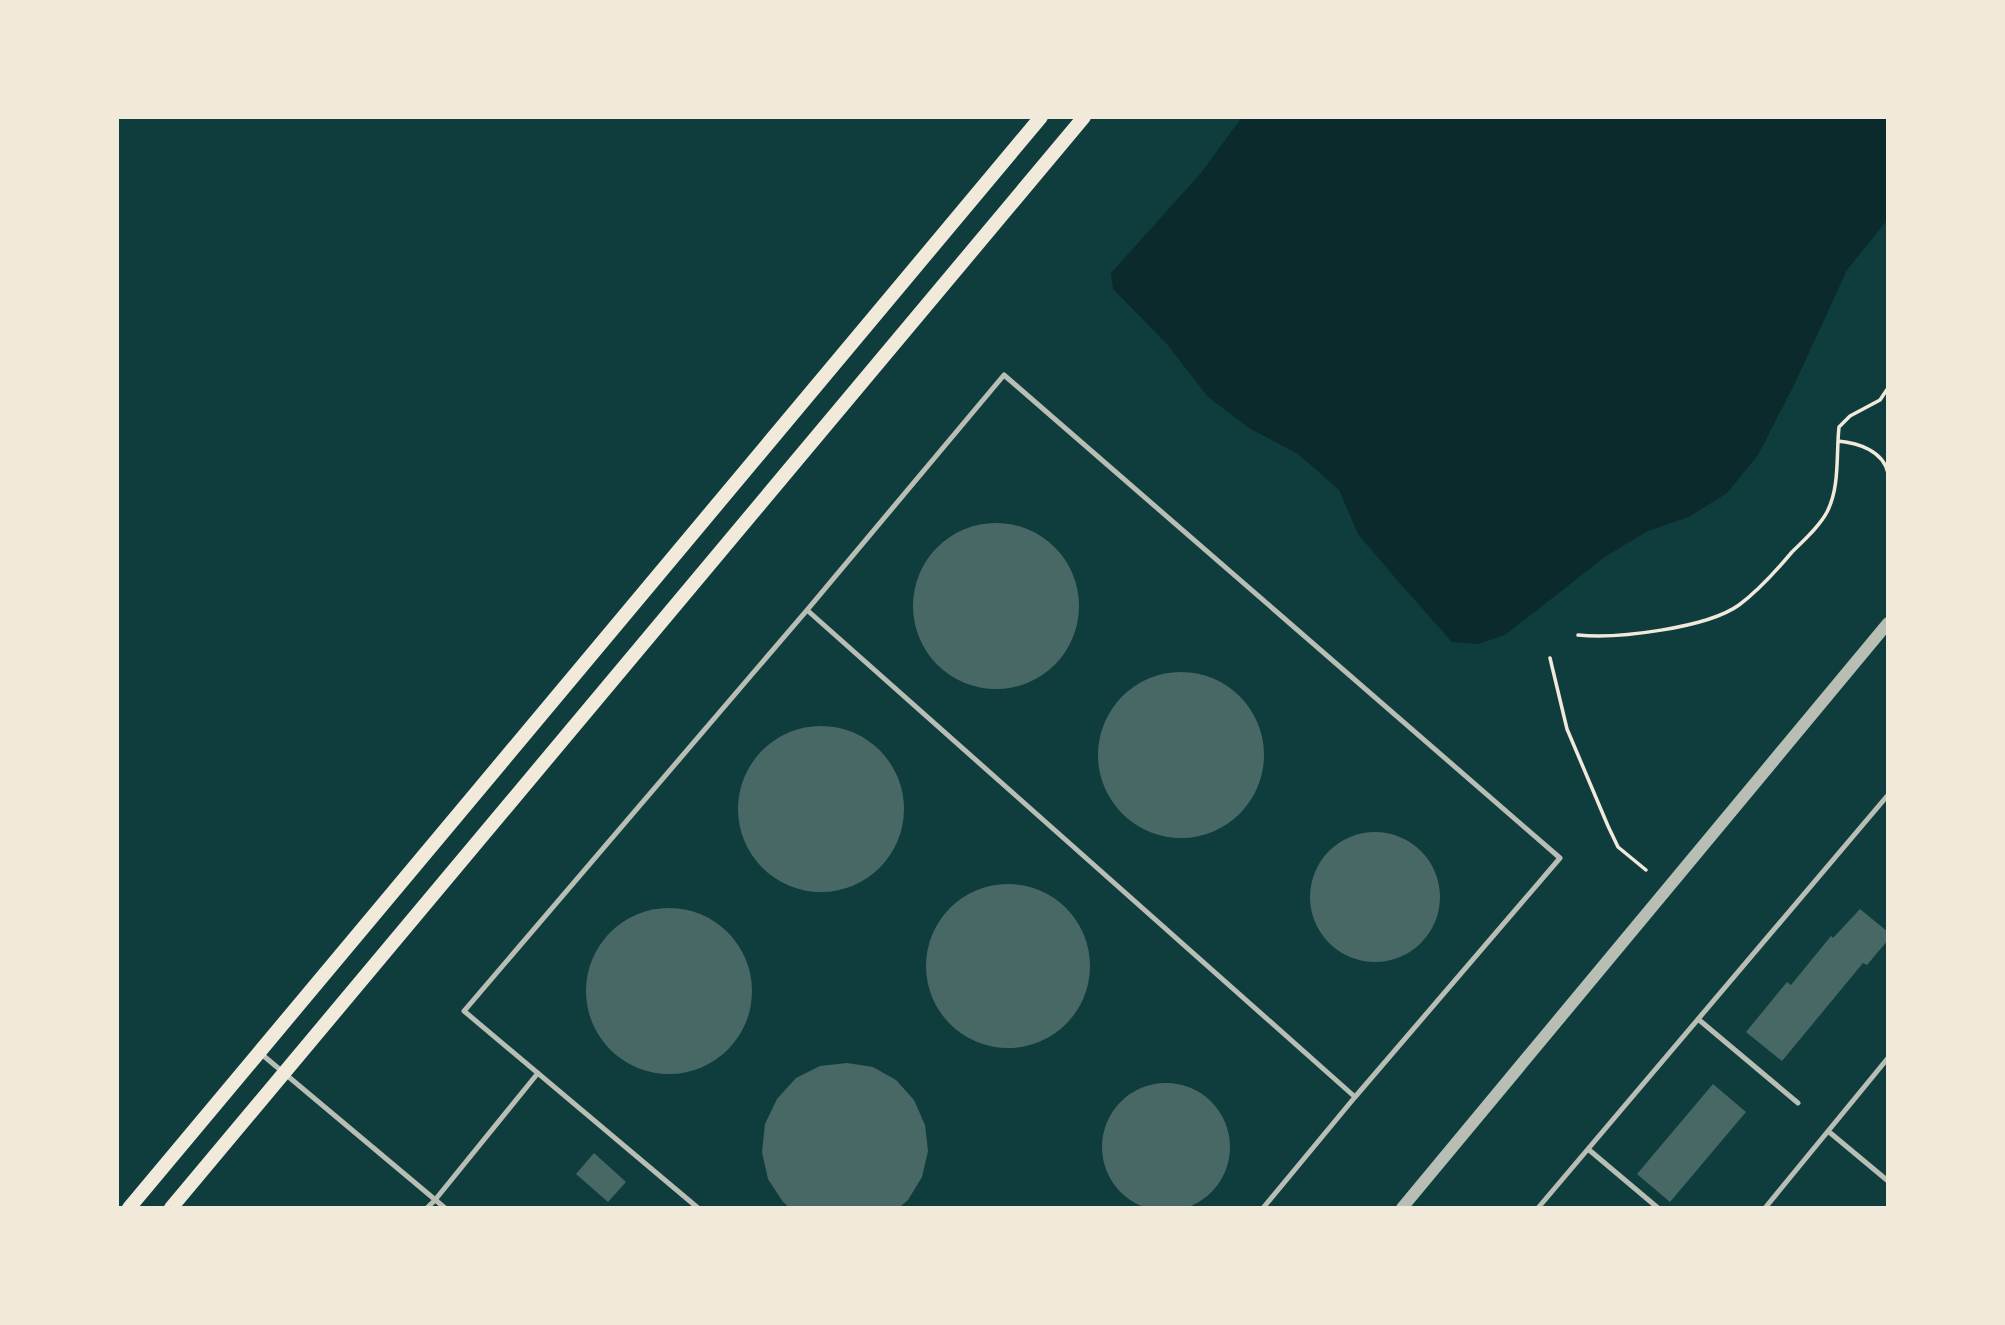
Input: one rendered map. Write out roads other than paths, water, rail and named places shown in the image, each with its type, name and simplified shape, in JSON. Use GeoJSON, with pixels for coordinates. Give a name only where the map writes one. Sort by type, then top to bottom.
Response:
{"type":"FeatureCollection","features":[{"type":"Feature","properties":{"kind":"main road"},"geometry":{"type":"LineString","coordinates":[[129,1208],[1041,117]]}},
{"type":"Feature","properties":{"kind":"main road"},"geometry":{"type":"LineString","coordinates":[[171,1208],[1084,117]]}},
{"type":"Feature","properties":{"kind":"street"},"geometry":{"type":"LineString","coordinates":[[1402,1208],[1888,622]]}},
{"type":"Feature","properties":{"kind":"lane"},"geometry":{"type":"LineString","coordinates":[[698,1208],[464,1011],[1004,375],[1560,858],[1263,1208]]}},
{"type":"Feature","properties":{"kind":"lane"},"geometry":{"type":"LineString","coordinates":[[807,610],[1355,1097]]}},
{"type":"Feature","properties":{"kind":"lane"},"geometry":{"type":"LineString","coordinates":[[1538,1208],[1888,795]]}},
{"type":"Feature","properties":{"kind":"lane"},"geometry":{"type":"LineString","coordinates":[[1698,1019],[1798,1103]]}},
{"type":"Feature","properties":{"kind":"lane"},"geometry":{"type":"LineString","coordinates":[[259,1052],[444,1208]]}},
{"type":"Feature","properties":{"kind":"lane"},"geometry":{"type":"LineString","coordinates":[[1765,1208],[1888,1058]]}},
{"type":"Feature","properties":{"kind":"lane"},"geometry":{"type":"LineString","coordinates":[[427,1208],[538,1073]]}},
{"type":"Feature","properties":{"kind":"lane"},"geometry":{"type":"LineString","coordinates":[[1828,1131],[1888,1181]]}},
{"type":"Feature","properties":{"kind":"lane"},"geometry":{"type":"LineString","coordinates":[[1588,1149],[1658,1208]]}},
{"type":"Feature","properties":{"kind":"water"},"geometry":{"type":"Polygon","coordinates":[[[1242,117],[1888,117],[1888,219],[1847,270],[1795,383],[1758,455],[1727,493],[1689,517],[1648,531],[1606,556],[1505,635],[1478,644],[1452,642],[1358,534],[1339,490],[1298,454],[1249,428],[1208,397],[1166,343],[1113,289],[1111,273],[1201,173],[1242,117]]]}}]}
